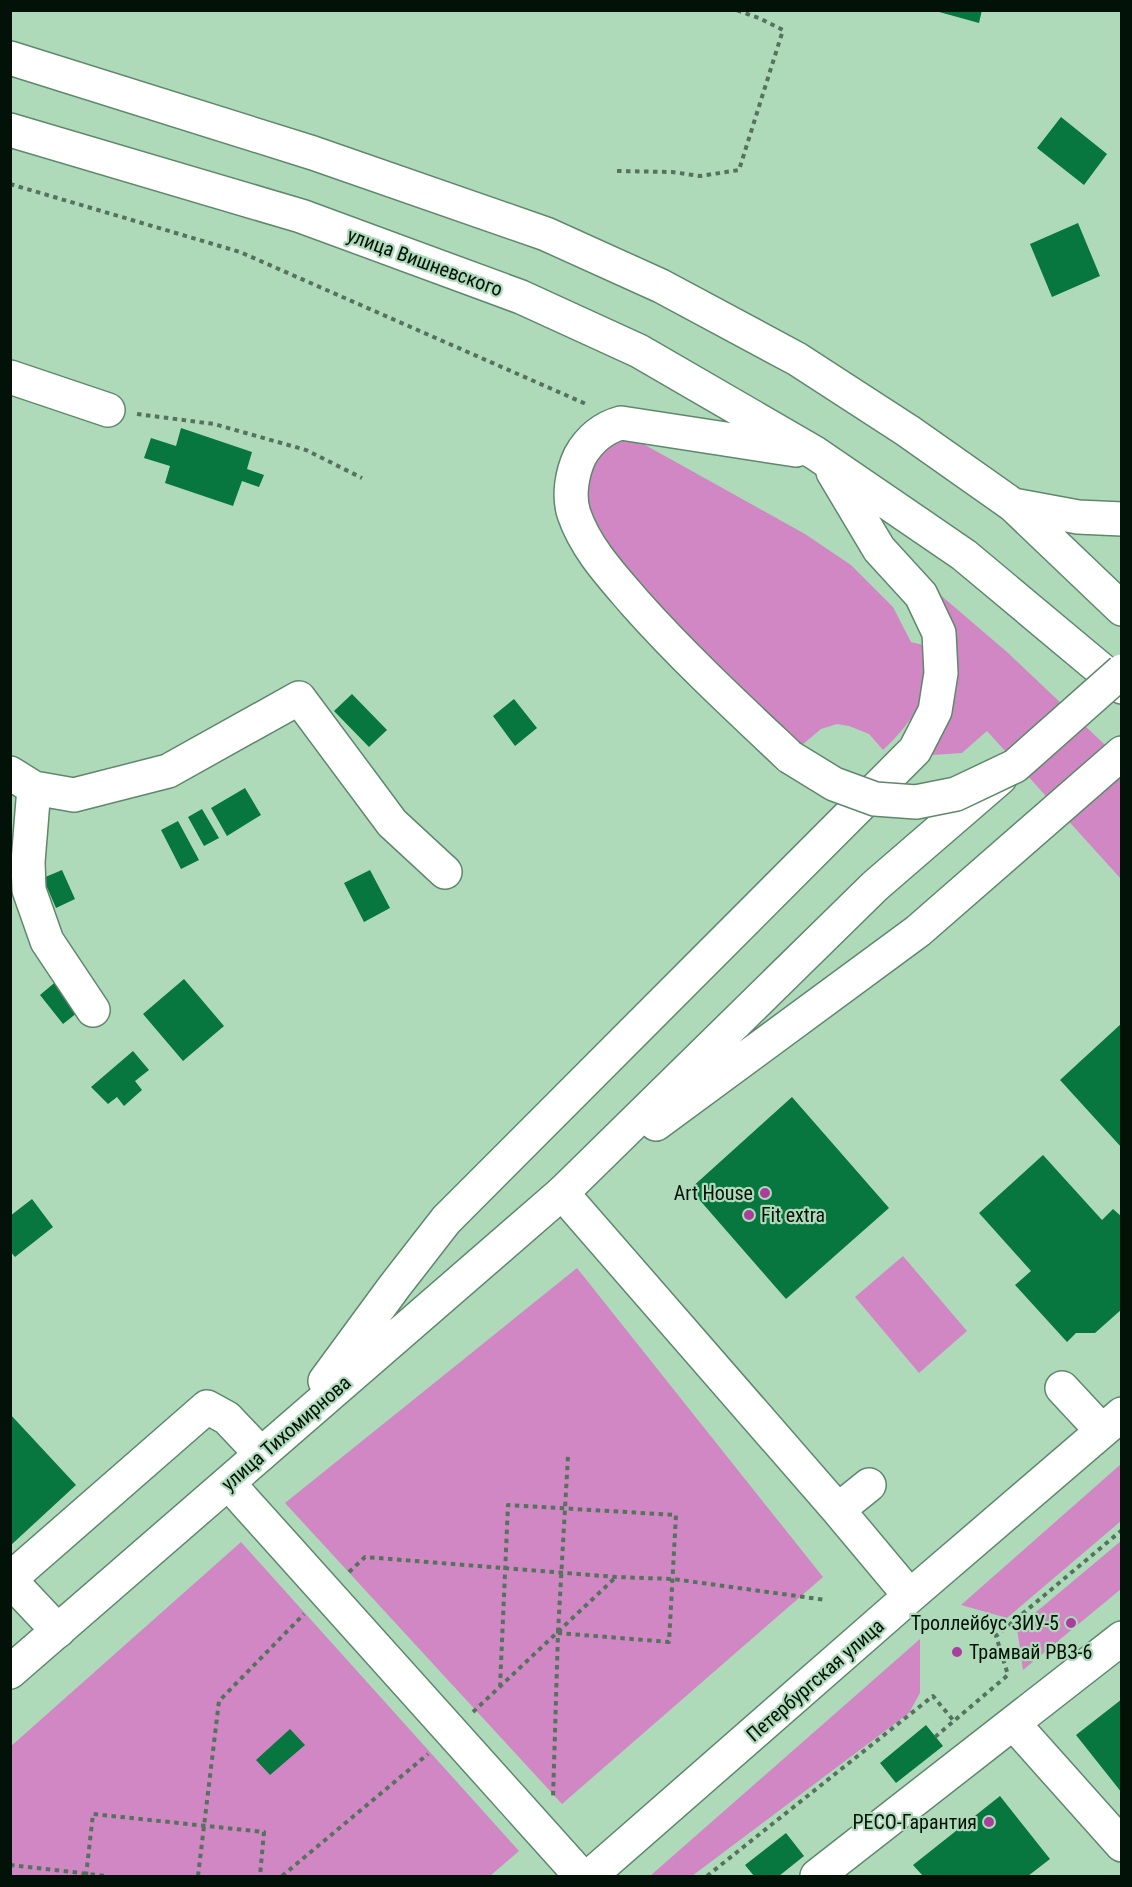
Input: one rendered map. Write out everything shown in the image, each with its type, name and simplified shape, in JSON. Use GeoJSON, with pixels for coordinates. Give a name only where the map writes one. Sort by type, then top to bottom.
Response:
{"type":"FeatureCollection","features":[{"type":"Feature","properties":{"kind":"main road"},"geometry":{"type":"LineString","coordinates":[[10,58],[313,153],[546,234],[662,286],[796,359],[908,431],[1013,505],[1122,609]]}},
{"type":"Feature","properties":{"kind":"main road","name":"улица Вишневского"},"geometry":{"type":"LineString","coordinates":[[10,130],[302,216],[521,297],[639,351],[822,458],[964,555],[1122,687]]}},
{"type":"Feature","properties":{"kind":"main road"},"geometry":{"type":"LineString","coordinates":[[10,377],[108,410]]}},
{"type":"Feature","properties":{"kind":"main road"},"geometry":{"type":"LineString","coordinates":[[291,1428],[446,1220],[792,871],[915,750],[935,711],[941,674],[939,633],[921,595],[879,549],[822,458],[621,423],[608,426],[585,447],[576,464],[571,484],[573,512],[584,537],[603,566],[673,646],[790,757],[844,788],[876,799],[916,802],[956,794],[1015,766]]}},
{"type":"Feature","properties":{"kind":"main road"},"geometry":{"type":"LineString","coordinates":[[1013,505],[1078,517],[1122,519]]}},
{"type":"Feature","properties":{"kind":"main road"},"geometry":{"type":"LineString","coordinates":[[562,1194],[875,886],[1122,671]]}},
{"type":"Feature","properties":{"kind":"main road"},"geometry":{"type":"LineString","coordinates":[[93,1010],[47,941],[29,890],[22,781],[74,795],[168,771],[298,698],[392,823],[445,872]]}},
{"type":"Feature","properties":{"kind":"main road"},"geometry":{"type":"LineString","coordinates":[[562,1194],[918,931],[1122,753]]}},
{"type":"Feature","properties":{"kind":"main road"},"geometry":{"type":"LineString","coordinates":[[562,1194],[838,1510],[910,1596]]}},
{"type":"Feature","properties":{"kind":"main road","name":"улица Тихомирнова"},"geometry":{"type":"LineString","coordinates":[[10,1672],[562,1194]]}},
{"type":"Feature","properties":{"kind":"main road"},"geometry":{"type":"LineString","coordinates":[[1062,1388],[1112,1423]]}},
{"type":"Feature","properties":{"kind":"main road"},"geometry":{"type":"LineString","coordinates":[[58,1631],[10,1580],[207,1407],[227,1418],[261,1454]]}},
{"type":"Feature","properties":{"kind":"main road","name":"Петербургская улица"},"geometry":{"type":"LineString","coordinates":[[591,1876],[910,1596],[1112,1423]]}},
{"type":"Feature","properties":{"kind":"main road"},"geometry":{"type":"LineString","coordinates":[[229,1484],[581,1876]]}},
{"type":"Feature","properties":{"kind":"main road"},"geometry":{"type":"LineString","coordinates":[[838,1510],[869,1485]]}},
{"type":"Feature","properties":{"kind":"main road"},"geometry":{"type":"LineString","coordinates":[[817,1876],[1122,1638]]}},
{"type":"Feature","properties":{"kind":"main road"},"geometry":{"type":"LineString","coordinates":[[1013,1723],[1120,1839]]}},
{"type":"Feature","properties":{"kind":"path"},"geometry":{"type":"LineString","coordinates":[[617,171],[672,172],[700,176],[739,170],[783,30],[736,10]]}},
{"type":"Feature","properties":{"kind":"path"},"geometry":{"type":"LineString","coordinates":[[10,184],[240,252],[595,408]]}},
{"type":"Feature","properties":{"kind":"path"},"geometry":{"type":"LineString","coordinates":[[108,410],[214,424],[306,450],[362,478]]}},
{"type":"Feature","properties":{"kind":"path"},"geometry":{"type":"LineString","coordinates":[[552,1808],[558,1633],[568,1456]]}},
{"type":"Feature","properties":{"kind":"path"},"geometry":{"type":"LineString","coordinates":[[500,1687],[508,1504],[676,1515],[669,1642],[558,1633]]}},
{"type":"Feature","properties":{"kind":"path"},"geometry":{"type":"LineString","coordinates":[[935,1737],[952,1720],[1008,1675],[996,1636],[1122,1530]]}},
{"type":"Feature","properties":{"kind":"path"},"geometry":{"type":"LineString","coordinates":[[198,1876],[202,1826],[219,1701],[365,1557],[673,1579],[826,1600]]}},
{"type":"Feature","properties":{"kind":"path"},"geometry":{"type":"LineString","coordinates":[[707,1876],[933,1696],[952,1720]]}},
{"type":"Feature","properties":{"kind":"path"},"geometry":{"type":"LineString","coordinates":[[86,1875],[93,1814],[264,1832],[260,1876]]}},
{"type":"Feature","properties":{"kind":"path"},"geometry":{"type":"LineString","coordinates":[[10,1865],[107,1876]]}},
{"type":"Feature","properties":{"kind":"shaded area"},"geometry":{"type":"Polygon","coordinates":[[[629,436],[805,534],[851,565],[893,607],[911,642],[927,646],[929,675],[922,700],[905,727],[883,750],[869,734],[837,724],[821,729],[802,745],[658,608],[606,549],[583,518],[592,454],[629,436]]]}},
{"type":"Feature","properties":{"kind":"shaded area"},"geometry":{"type":"Polygon","coordinates":[[[938,593],[1007,652],[1121,760],[1121,879],[987,731],[962,753],[917,756],[938,593]]]}},
{"type":"Feature","properties":{"kind":"shaded area"},"geometry":{"type":"Polygon","coordinates":[[[903,1256],[967,1331],[919,1373],[855,1297],[903,1256]]]}},
{"type":"Feature","properties":{"kind":"shaded area"},"geometry":{"type":"Polygon","coordinates":[[[577,1268],[823,1577],[562,1804],[285,1503],[577,1268]]]}},
{"type":"Feature","properties":{"kind":"shaded area"},"geometry":{"type":"Polygon","coordinates":[[[1121,1464],[1121,1521],[1007,1618],[961,1605],[1121,1464]]]}},
{"type":"Feature","properties":{"kind":"shaded area"},"geometry":{"type":"Polygon","coordinates":[[[1121,1541],[1121,1589],[1023,1670],[1017,1628],[1121,1541]]]}},
{"type":"Feature","properties":{"kind":"shaded area"},"geometry":{"type":"Polygon","coordinates":[[[241,1542],[519,1851],[490,1876],[11,1876],[10,1747],[241,1542]]]}},
{"type":"Feature","properties":{"kind":"shaded area"},"geometry":{"type":"Polygon","coordinates":[[[920,1639],[920,1693],[909,1713],[692,1876],[650,1876],[920,1639]]]}},
{"type":"Feature","properties":{"kind":"building"},"geometry":{"type":"Polygon","coordinates":[[[932,10],[982,10],[979,23],[932,10]]]}},
{"type":"Feature","properties":{"kind":"building"},"geometry":{"type":"Polygon","coordinates":[[[1061,117],[1107,154],[1084,185],[1037,148],[1061,117]]]}},
{"type":"Feature","properties":{"kind":"building"},"geometry":{"type":"Polygon","coordinates":[[[1078,223],[1100,276],[1052,297],[1030,244],[1078,223]]]}},
{"type":"Feature","properties":{"kind":"building"},"geometry":{"type":"Polygon","coordinates":[[[181,428],[252,452],[247,469],[264,475],[259,487],[242,481],[233,506],[165,483],[170,466],[144,458],[151,438],[176,446],[181,428]]]}},
{"type":"Feature","properties":{"kind":"building"},"geometry":{"type":"Polygon","coordinates":[[[352,694],[387,730],[369,747],[334,711],[352,694]]]}},
{"type":"Feature","properties":{"kind":"building"},"geometry":{"type":"Polygon","coordinates":[[[514,699],[537,728],[515,746],[493,716],[514,699]]]}},
{"type":"Feature","properties":{"kind":"building"},"geometry":{"type":"Polygon","coordinates":[[[245,788],[261,815],[227,836],[211,808],[245,788]]]}},
{"type":"Feature","properties":{"kind":"building"},"geometry":{"type":"Polygon","coordinates":[[[202,809],[219,838],[204,846],[188,817],[202,809]]]}},
{"type":"Feature","properties":{"kind":"building"},"geometry":{"type":"Polygon","coordinates":[[[178,821],[199,860],[181,869],[161,830],[178,821]]]}},
{"type":"Feature","properties":{"kind":"building"},"geometry":{"type":"Polygon","coordinates":[[[62,870],[75,899],[56,908],[43,878],[62,870]]]}},
{"type":"Feature","properties":{"kind":"building"},"geometry":{"type":"Polygon","coordinates":[[[370,870],[390,908],[364,922],[344,883],[370,870]]]}},
{"type":"Feature","properties":{"kind":"building"},"geometry":{"type":"Polygon","coordinates":[[[59,979],[82,1009],[63,1024],[40,995],[59,979]]]}},
{"type":"Feature","properties":{"kind":"building"},"geometry":{"type":"Polygon","coordinates":[[[184,979],[224,1026],[183,1061],[143,1014],[184,979]]]}},
{"type":"Feature","properties":{"kind":"building"},"geometry":{"type":"Polygon","coordinates":[[[1122,1023],[1122,1148],[1060,1080],[1122,1023]]]}},
{"type":"Feature","properties":{"kind":"building"},"geometry":{"type":"Polygon","coordinates":[[[133,1051],[149,1070],[135,1081],[142,1090],[124,1106],[117,1097],[108,1104],[91,1087],[133,1051]]]}},
{"type":"Feature","properties":{"kind":"building"},"geometry":{"type":"Polygon","coordinates":[[[792,1097],[889,1208],[786,1299],[690,1189],[792,1097]]]}},
{"type":"Feature","properties":{"kind":"building"},"geometry":{"type":"Polygon","coordinates":[[[1043,1155],[1102,1220],[1113,1209],[1122,1217],[1122,1309],[1095,1333],[1076,1333],[1067,1342],[1015,1285],[1031,1271],[979,1213],[1043,1155]]]}},
{"type":"Feature","properties":{"kind":"building"},"geometry":{"type":"Polygon","coordinates":[[[32,1199],[53,1227],[15,1257],[10,1251],[10,1216],[32,1199]]]}},
{"type":"Feature","properties":{"kind":"building"},"geometry":{"type":"Polygon","coordinates":[[[10,1414],[76,1485],[10,1546],[10,1414]]]}},
{"type":"Feature","properties":{"kind":"building"},"geometry":{"type":"Polygon","coordinates":[[[1122,1699],[1122,1793],[1076,1735],[1122,1699]]]}},
{"type":"Feature","properties":{"kind":"building"},"geometry":{"type":"Polygon","coordinates":[[[926,1725],[943,1746],[896,1783],[880,1763],[926,1725]]]}},
{"type":"Feature","properties":{"kind":"building"},"geometry":{"type":"Polygon","coordinates":[[[290,1729],[305,1745],[270,1775],[256,1760],[290,1729]]]}},
{"type":"Feature","properties":{"kind":"building"},"geometry":{"type":"Polygon","coordinates":[[[1000,1796],[1050,1859],[1028,1876],[923,1876],[913,1865],[1000,1796]]]}},
{"type":"Feature","properties":{"kind":"building"},"geometry":{"type":"Polygon","coordinates":[[[786,1833],[804,1856],[779,1876],[754,1876],[745,1865],[786,1833]]]}},
{"type":"Feature","properties":{"kind":"place","name":"Art House"},"geometry":{"type":"Point","coordinates":[765,1193]}},
{"type":"Feature","properties":{"kind":"place","name":"Fit extra"},"geometry":{"type":"Point","coordinates":[749,1215]}},
{"type":"Feature","properties":{"kind":"place","name":"Троллейбус ЗИУ-5"},"geometry":{"type":"Point","coordinates":[1071,1623]}},
{"type":"Feature","properties":{"kind":"place","name":"Трамвай РВЗ-6"},"geometry":{"type":"Point","coordinates":[957,1652]}},
{"type":"Feature","properties":{"kind":"place","name":"РЕСО-Гарантия"},"geometry":{"type":"Point","coordinates":[989,1822]}}]}
